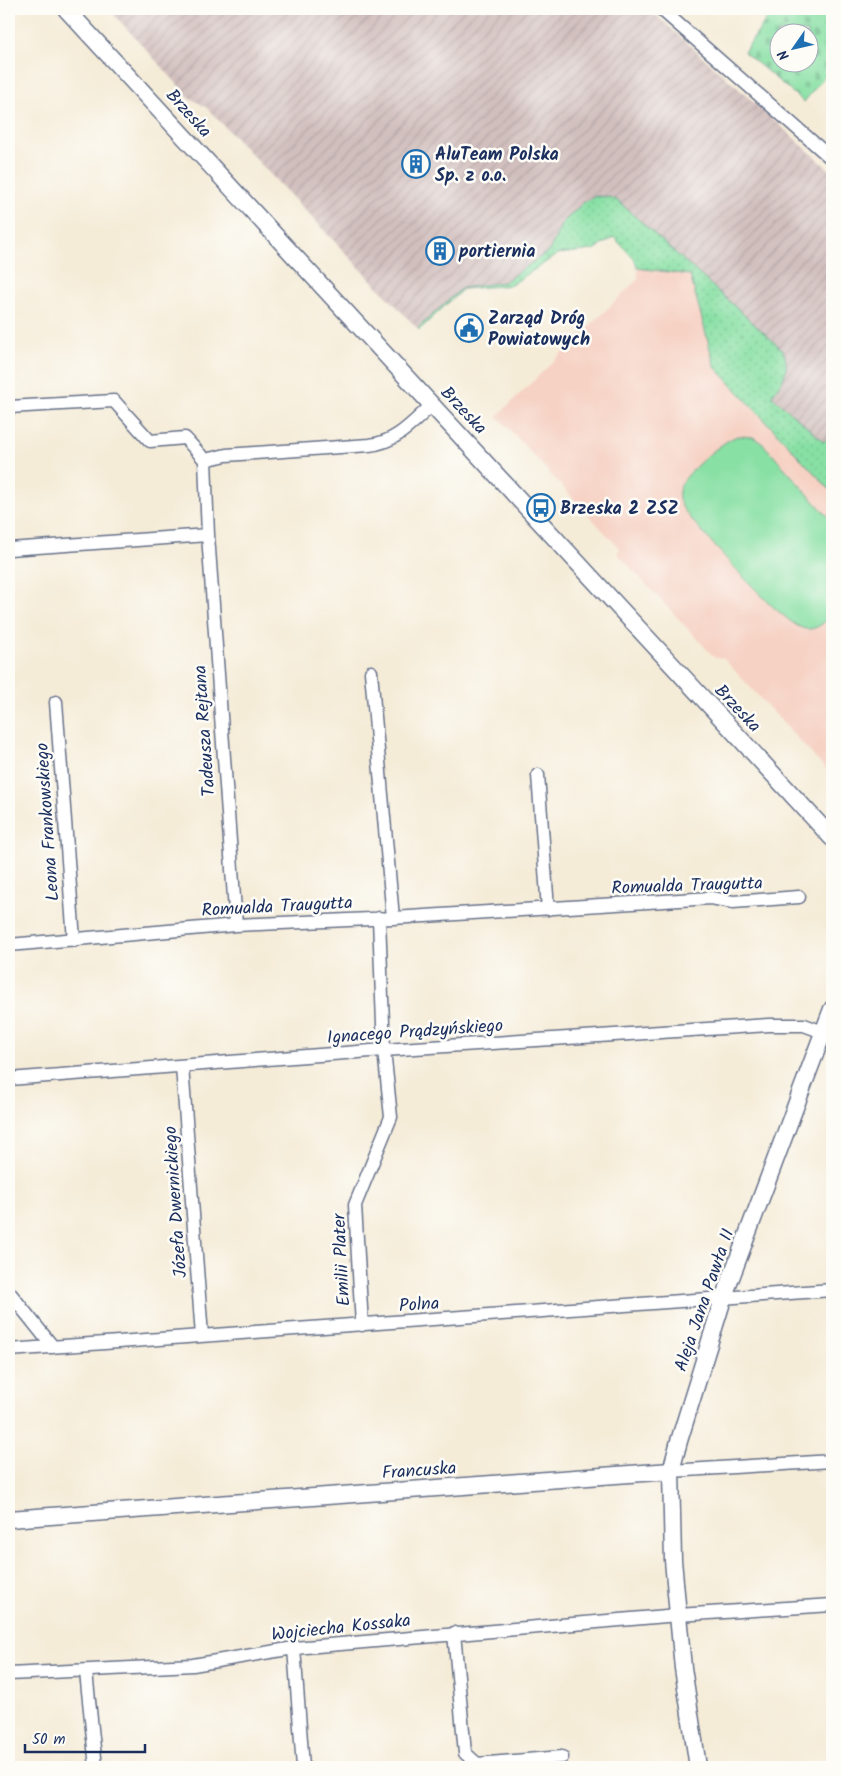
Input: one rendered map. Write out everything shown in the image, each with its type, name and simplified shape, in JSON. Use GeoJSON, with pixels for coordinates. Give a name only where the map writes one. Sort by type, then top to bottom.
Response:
{"type":"FeatureCollection","features":[{"type":"Feature","properties":{"kind":"street","name":"Brzeska"},"geometry":{"type":"LineString","coordinates":[[66,9],[832,838]]}},
{"type":"Feature","properties":{"kind":"street"},"geometry":{"type":"LineString","coordinates":[[661,9],[832,159]]}},
{"type":"Feature","properties":{"kind":"street"},"geometry":{"type":"LineString","coordinates":[[9,407],[114,401],[150,442],[186,438],[205,460],[226,455],[368,445],[386,442],[396,436],[432,405]]}},
{"type":"Feature","properties":{"kind":"street","name":"Tadeusza Rejtana"},"geometry":{"type":"LineString","coordinates":[[205,460],[208,535],[236,924]]}},
{"type":"Feature","properties":{"kind":"street"},"geometry":{"type":"LineString","coordinates":[[9,549],[208,535]]}},
{"type":"Feature","properties":{"kind":"street"},"geometry":{"type":"LineString","coordinates":[[371,672],[393,918]]}},
{"type":"Feature","properties":{"kind":"street","name":"Leona Frankowskiego"},"geometry":{"type":"LineString","coordinates":[[56,702],[74,940]]}},
{"type":"Feature","properties":{"kind":"street"},"geometry":{"type":"LineString","coordinates":[[538,775],[548,909]]}},
{"type":"Feature","properties":{"kind":"street","name":"Romualda Traugutta"},"geometry":{"type":"LineString","coordinates":[[9,945],[236,924],[393,918],[711,898],[733,902],[799,897]]}},
{"type":"Feature","properties":{"kind":"street","name":"Emilii Plater"},"geometry":{"type":"LineString","coordinates":[[362,1325],[355,1205],[391,1117],[384,1050],[379,918]]}},
{"type":"Feature","properties":{"kind":"street","name":"Aleja Jana Pawła II"},"geometry":{"type":"LineString","coordinates":[[698,1767],[683,1668],[678,1615],[673,1560],[671,1472],[723,1299],[832,1009]]}},
{"type":"Feature","properties":{"kind":"street","name":"Ignacego Prądzyńskiego"},"geometry":{"type":"LineString","coordinates":[[9,1079],[384,1050],[769,1025],[804,1025],[824,1032]]}},
{"type":"Feature","properties":{"kind":"street","name":"Józefa Dwernickiego"},"geometry":{"type":"LineString","coordinates":[[182,1066],[202,1336]]}},
{"type":"Feature","properties":{"kind":"street","name":"Polna"},"geometry":{"type":"LineString","coordinates":[[9,1350],[832,1290]]}},
{"type":"Feature","properties":{"kind":"street"},"geometry":{"type":"LineString","coordinates":[[9,1292],[53,1347]]}},
{"type":"Feature","properties":{"kind":"street","name":"Francuska"},"geometry":{"type":"LineString","coordinates":[[9,1520],[832,1461]]}},
{"type":"Feature","properties":{"kind":"street"},"geometry":{"type":"LineString","coordinates":[[678,1615],[832,1605]]}},
{"type":"Feature","properties":{"kind":"street","name":"Wojciecha Kossaka"},"geometry":{"type":"LineString","coordinates":[[9,1674],[86,1672],[193,1665],[294,1648],[678,1615]]}},
{"type":"Feature","properties":{"kind":"street"},"geometry":{"type":"LineString","coordinates":[[454,1633],[465,1753],[477,1764],[562,1757]]}},
{"type":"Feature","properties":{"kind":"street"},"geometry":{"type":"LineString","coordinates":[[294,1648],[303,1767]]}},
{"type":"Feature","properties":{"kind":"street"},"geometry":{"type":"LineString","coordinates":[[86,1672],[96,1767]]}},
{"type":"Feature","properties":{"kind":"shaded area"},"geometry":{"type":"Polygon","coordinates":[[[109,9],[649,9],[832,172],[832,492],[715,367],[690,275],[638,268],[634,259],[614,237],[594,250],[558,254],[511,285],[463,289],[419,330],[206,107],[190,98],[109,9]]]}},
{"type":"Feature","properties":{"kind":"shaded area"},"geometry":{"type":"Polygon","coordinates":[[[638,268],[690,275],[715,367],[832,492],[832,776],[723,658],[715,658],[617,553],[620,549],[497,416],[638,279],[638,268]]]}},
{"type":"Feature","properties":{"kind":"green space"},"geometry":{"type":"Polygon","coordinates":[[[774,9],[832,9],[832,67],[804,102],[744,52],[774,9]]]}},
{"type":"Feature","properties":{"kind":"green space"},"geometry":{"type":"Polygon","coordinates":[[[596,196],[609,197],[618,201],[783,350],[786,364],[785,375],[772,396],[824,442],[832,434],[832,492],[715,367],[690,275],[638,268],[634,259],[614,237],[594,250],[558,254],[511,285],[463,289],[419,330],[418,328],[462,288],[504,282],[549,251],[562,223],[584,202],[596,196]]]}},
{"type":"Feature","properties":{"kind":"green space"},"geometry":{"type":"Polygon","coordinates":[[[738,436],[753,437],[763,444],[832,521],[832,615],[817,627],[806,629],[796,625],[781,614],[730,563],[688,516],[680,503],[679,491],[681,485],[694,468],[713,451],[738,436]]]}},
{"type":"Feature","properties":{"kind":"place","name":"AluTeam Polska Sp. z o.o."},"geometry":{"type":"Point","coordinates":[416,164]}},
{"type":"Feature","properties":{"kind":"place","name":"portiernia"},"geometry":{"type":"Point","coordinates":[440,251]}},
{"type":"Feature","properties":{"kind":"place","name":"Zarząd Dróg Powiatowych"},"geometry":{"type":"Point","coordinates":[469,328]}},
{"type":"Feature","properties":{"kind":"place","name":"Brzeska 2 ZSZ"},"geometry":{"type":"Point","coordinates":[541,508]}}]}
